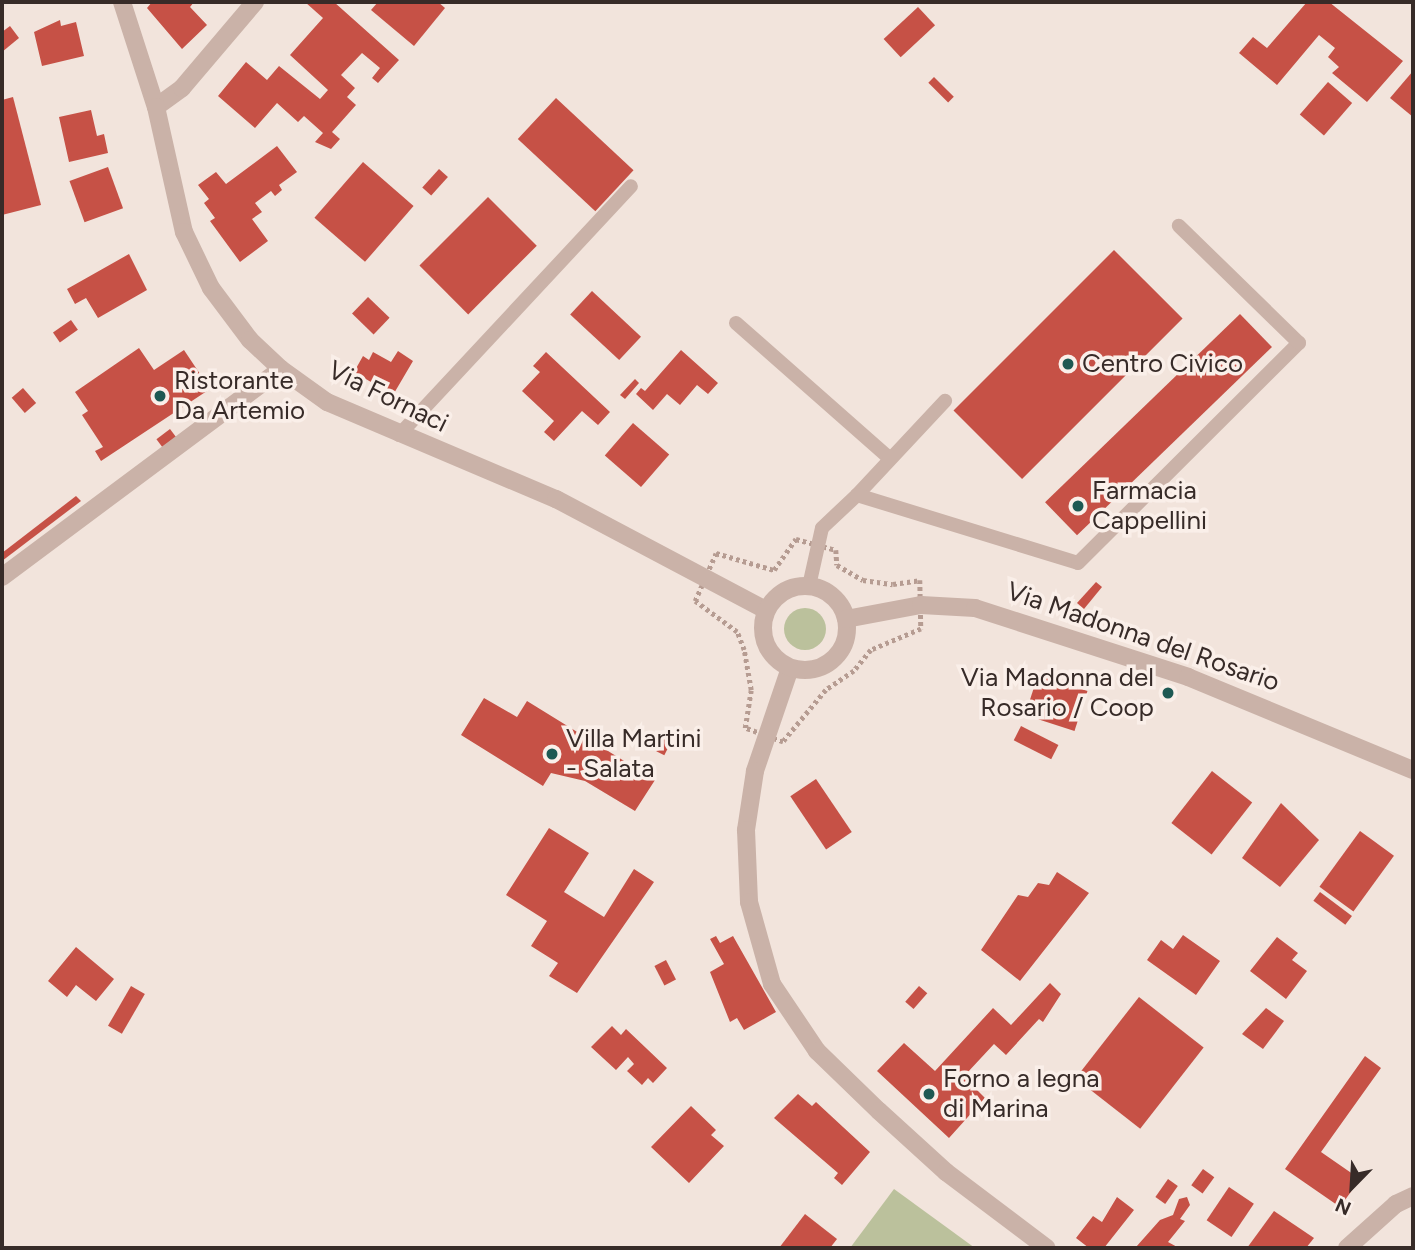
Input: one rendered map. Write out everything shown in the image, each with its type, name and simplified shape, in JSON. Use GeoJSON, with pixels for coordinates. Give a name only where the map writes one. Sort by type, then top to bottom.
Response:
{"type":"FeatureCollection","features":[{"type":"Feature","properties":{"kind":"street","name":"Via Fornaci"},"geometry":{"type":"LineString","coordinates":[[122,2],[156,107],[184,232],[211,288],[250,340],[281,369],[327,402],[399,435],[556,499],[766,610]]}},
{"type":"Feature","properties":{"kind":"street"},"geometry":{"type":"LineString","coordinates":[[156,107],[182,88],[255,2]]}},
{"type":"Feature","properties":{"kind":"street"},"geometry":{"type":"LineString","coordinates":[[2,577],[281,369]]}},
{"type":"Feature","properties":{"kind":"street"},"geometry":{"type":"LineString","coordinates":[[809,586],[829,594],[846,619],[845,641],[832,660],[813,670],[790,668],[766,644],[766,610],[780,594],[809,586]]}},
{"type":"Feature","properties":{"kind":"street","name":"Via Madonna del Rosario"},"geometry":{"type":"LineString","coordinates":[[846,619],[921,605],[975,608],[1188,677],[1413,770]]}},
{"type":"Feature","properties":{"kind":"street"},"geometry":{"type":"LineString","coordinates":[[790,668],[755,771],[746,830],[749,902],[772,984],[817,1051],[878,1111],[946,1172],[1047,1248]]}},
{"type":"Feature","properties":{"kind":"street"},"geometry":{"type":"LineString","coordinates":[[1347,1248],[1396,1204],[1413,1196]]}},
{"type":"Feature","properties":{"kind":"lane"},"geometry":{"type":"LineString","coordinates":[[399,435],[631,186]]}},
{"type":"Feature","properties":{"kind":"lane"},"geometry":{"type":"LineString","coordinates":[[857,495],[1077,563],[1299,343],[1179,226]]}},
{"type":"Feature","properties":{"kind":"lane"},"geometry":{"type":"LineString","coordinates":[[736,323],[890,459]]}},
{"type":"Feature","properties":{"kind":"lane"},"geometry":{"type":"LineString","coordinates":[[809,586],[822,528],[857,495],[945,401]]}},
{"type":"Feature","properties":{"kind":"path"},"geometry":{"type":"LineString","coordinates":[[716,553],[774,570],[796,539]]}},
{"type":"Feature","properties":{"kind":"path"},"geometry":{"type":"LineString","coordinates":[[836,550],[837,565],[863,580],[892,584],[920,580]]}},
{"type":"Feature","properties":{"kind":"path"},"geometry":{"type":"LineString","coordinates":[[695,601],[737,632],[744,650],[751,690],[745,728]]}},
{"type":"Feature","properties":{"kind":"path"},"geometry":{"type":"LineString","coordinates":[[783,742],[826,690],[854,671],[871,650],[921,629]]}},
{"type":"Feature","properties":{"kind":"green space"},"geometry":{"type":"Polygon","coordinates":[[[805,608],[820,614],[826,629],[820,644],[805,650],[790,644],[784,629],[790,614],[805,608]]]}},
{"type":"Feature","properties":{"kind":"green space"},"geometry":{"type":"Polygon","coordinates":[[[894,1189],[975,1248],[850,1248],[894,1189]]]}},
{"type":"Feature","properties":{"kind":"building"},"geometry":{"type":"Polygon","coordinates":[[[152,2],[194,2],[190,7],[207,25],[182,49],[147,8],[152,2]]]}},
{"type":"Feature","properties":{"kind":"building"},"geometry":{"type":"Polygon","coordinates":[[[305,2],[334,2],[399,60],[378,83],[372,78],[380,68],[362,53],[341,75],[355,88],[347,97],[356,105],[332,132],[340,139],[331,149],[315,142],[323,133],[304,116],[298,122],[277,103],[255,128],[218,96],[246,62],[267,80],[279,66],[320,99],[328,90],[290,55],[323,18],[305,2]]]}},
{"type":"Feature","properties":{"kind":"building"},"geometry":{"type":"Polygon","coordinates":[[[378,2],[438,2],[445,8],[414,46],[371,10],[378,2]]]}},
{"type":"Feature","properties":{"kind":"building"},"geometry":{"type":"Polygon","coordinates":[[[1307,2],[1329,2],[1403,61],[1367,102],[1332,73],[1339,67],[1328,57],[1335,48],[1319,35],[1277,85],[1239,53],[1253,37],[1267,48],[1307,2]]]}},
{"type":"Feature","properties":{"kind":"building"},"geometry":{"type":"Polygon","coordinates":[[[918,7],[935,25],[901,57],[884,39],[918,7]]]}},
{"type":"Feature","properties":{"kind":"building"},"geometry":{"type":"Polygon","coordinates":[[[60,20],[61,26],[76,22],[84,56],[42,66],[34,32],[60,20]]]}},
{"type":"Feature","properties":{"kind":"building"},"geometry":{"type":"Polygon","coordinates":[[[10,26],[19,38],[2,52],[2,32],[10,26]]]}},
{"type":"Feature","properties":{"kind":"building"},"geometry":{"type":"Polygon","coordinates":[[[1413,71],[1413,117],[1390,98],[1413,71]]]}},
{"type":"Feature","properties":{"kind":"building"},"geometry":{"type":"Polygon","coordinates":[[[934,77],[954,97],[948,102],[928,83],[934,77]]]}},
{"type":"Feature","properties":{"kind":"building"},"geometry":{"type":"Polygon","coordinates":[[[1328,82],[1352,103],[1324,135],[1300,114],[1328,82]]]}},
{"type":"Feature","properties":{"kind":"building"},"geometry":{"type":"Polygon","coordinates":[[[13,97],[41,205],[2,215],[2,100],[13,97]]]}},
{"type":"Feature","properties":{"kind":"building"},"geometry":{"type":"Polygon","coordinates":[[[556,98],[634,170],[595,211],[518,139],[556,98]]]}},
{"type":"Feature","properties":{"kind":"building"},"geometry":{"type":"Polygon","coordinates":[[[91,110],[97,136],[104,134],[108,153],[69,162],[59,117],[91,110]]]}},
{"type":"Feature","properties":{"kind":"building"},"geometry":{"type":"Polygon","coordinates":[[[277,146],[297,172],[279,185],[282,190],[275,196],[271,191],[255,203],[262,212],[252,219],[268,241],[240,262],[210,221],[215,218],[204,203],[209,199],[198,185],[216,172],[226,184],[277,146]]]}},
{"type":"Feature","properties":{"kind":"building"},"geometry":{"type":"Polygon","coordinates":[[[363,162],[414,206],[365,262],[314,218],[363,162]]]}},
{"type":"Feature","properties":{"kind":"building"},"geometry":{"type":"Polygon","coordinates":[[[108,167],[123,208],[85,222],[69,181],[108,167]]]}},
{"type":"Feature","properties":{"kind":"building"},"geometry":{"type":"Polygon","coordinates":[[[439,169],[448,177],[431,196],[422,188],[439,169]]]}},
{"type":"Feature","properties":{"kind":"building"},"geometry":{"type":"Polygon","coordinates":[[[488,197],[537,246],[468,314],[419,266],[488,197]]]}},
{"type":"Feature","properties":{"kind":"building","name":"Centro Civico"},"geometry":{"type":"Polygon","coordinates":[[[1114,250],[1183,319],[1022,479],[953,411],[1114,250]]]}},
{"type":"Feature","properties":{"kind":"building"},"geometry":{"type":"Polygon","coordinates":[[[129,254],[147,290],[98,318],[86,298],[75,304],[67,289],[129,254]]]}},
{"type":"Feature","properties":{"kind":"building"},"geometry":{"type":"Polygon","coordinates":[[[592,291],[641,337],[619,360],[570,314],[592,291]]]}},
{"type":"Feature","properties":{"kind":"building"},"geometry":{"type":"Polygon","coordinates":[[[368,297],[390,318],[374,334],[352,314],[368,297]]]}},
{"type":"Feature","properties":{"kind":"building"},"geometry":{"type":"Polygon","coordinates":[[[1240,314],[1272,347],[1077,535],[1045,502],[1240,314]]]}},
{"type":"Feature","properties":{"kind":"building"},"geometry":{"type":"Polygon","coordinates":[[[71,320],[78,330],[60,342],[53,333],[71,320]]]}},
{"type":"Feature","properties":{"kind":"building"},"geometry":{"type":"Polygon","coordinates":[[[139,348],[154,370],[184,350],[210,389],[101,461],[95,451],[103,447],[82,415],[88,411],[75,392],[139,348]]]}},
{"type":"Feature","properties":{"kind":"building"},"geometry":{"type":"Polygon","coordinates":[[[681,350],[718,383],[708,394],[697,385],[680,405],[667,394],[653,410],[636,394],[641,388],[645,391],[681,350]]]}},
{"type":"Feature","properties":{"kind":"building"},"geometry":{"type":"Polygon","coordinates":[[[398,351],[413,361],[393,395],[354,372],[363,356],[369,360],[373,352],[391,362],[398,351]]]}},
{"type":"Feature","properties":{"kind":"building"},"geometry":{"type":"Polygon","coordinates":[[[546,352],[610,412],[598,425],[582,411],[554,441],[544,432],[554,421],[522,391],[540,372],[533,366],[546,352]]]}},
{"type":"Feature","properties":{"kind":"building"},"geometry":{"type":"Polygon","coordinates":[[[635,379],[639,383],[625,399],[620,395],[635,379]]]}},
{"type":"Feature","properties":{"kind":"building"},"geometry":{"type":"Polygon","coordinates":[[[23,388],[36,403],[25,413],[12,398],[23,388]]]}},
{"type":"Feature","properties":{"kind":"building"},"geometry":{"type":"Polygon","coordinates":[[[633,423],[669,454],[641,487],[605,455],[633,423]]]}},
{"type":"Feature","properties":{"kind":"building"},"geometry":{"type":"Polygon","coordinates":[[[170,429],[176,437],[162,447],[156,439],[170,429]]]}},
{"type":"Feature","properties":{"kind":"building"},"geometry":{"type":"Polygon","coordinates":[[[76,496],[81,501],[2,561],[2,553],[76,496]]]}},
{"type":"Feature","properties":{"kind":"building"},"geometry":{"type":"Polygon","coordinates":[[[1096,582],[1102,587],[1084,609],[1077,603],[1096,582]]]}},
{"type":"Feature","properties":{"kind":"building"},"geometry":{"type":"Polygon","coordinates":[[[1038,675],[1087,691],[1074,731],[1025,715],[1038,675]]]}},
{"type":"Feature","properties":{"kind":"building","name":"Villa Martini - Salata"},"geometry":{"type":"Polygon","coordinates":[[[484,698],[517,717],[527,701],[655,780],[635,811],[585,781],[551,773],[543,786],[461,735],[484,698]]]}},
{"type":"Feature","properties":{"kind":"building"},"geometry":{"type":"Polygon","coordinates":[[[1021,726],[1058,745],[1051,759],[1014,740],[1021,726]]]}},
{"type":"Feature","properties":{"kind":"building"},"geometry":{"type":"Polygon","coordinates":[[[664,736],[672,740],[664,755],[656,751],[664,736]]]}},
{"type":"Feature","properties":{"kind":"building"},"geometry":{"type":"Polygon","coordinates":[[[1212,771],[1252,802],[1212,854],[1171,823],[1212,771]]]}},
{"type":"Feature","properties":{"kind":"building"},"geometry":{"type":"Polygon","coordinates":[[[816,779],[852,832],[826,849],[790,796],[816,779]]]}},
{"type":"Feature","properties":{"kind":"building"},"geometry":{"type":"Polygon","coordinates":[[[1281,803],[1319,840],[1280,887],[1242,858],[1281,803]]]}},
{"type":"Feature","properties":{"kind":"building"},"geometry":{"type":"Polygon","coordinates":[[[549,828],[589,853],[564,892],[604,917],[634,869],[654,882],[577,993],[549,976],[558,963],[531,946],[547,921],[506,895],[549,828]]]}},
{"type":"Feature","properties":{"kind":"building"},"geometry":{"type":"Polygon","coordinates":[[[1360,831],[1394,856],[1353,912],[1319,887],[1360,831]]]}},
{"type":"Feature","properties":{"kind":"building"},"geometry":{"type":"Polygon","coordinates":[[[1057,872],[1089,893],[1020,981],[981,950],[1018,895],[1028,897],[1038,883],[1049,885],[1057,872]]]}},
{"type":"Feature","properties":{"kind":"building"},"geometry":{"type":"Polygon","coordinates":[[[1320,892],[1352,916],[1345,925],[1313,901],[1320,892]]]}},
{"type":"Feature","properties":{"kind":"building"},"geometry":{"type":"Polygon","coordinates":[[[1183,935],[1220,961],[1196,995],[1147,960],[1161,940],[1173,949],[1183,935]]]}},
{"type":"Feature","properties":{"kind":"building"},"geometry":{"type":"Polygon","coordinates":[[[716,936],[720,943],[733,936],[776,1012],[744,1030],[737,1018],[730,1022],[710,972],[724,964],[710,939],[716,936]]]}},
{"type":"Feature","properties":{"kind":"building"},"geometry":{"type":"Polygon","coordinates":[[[1277,937],[1298,953],[1292,960],[1307,971],[1286,999],[1250,971],[1277,937]]]}},
{"type":"Feature","properties":{"kind":"building"},"geometry":{"type":"Polygon","coordinates":[[[76,947],[114,979],[96,1001],[76,985],[67,997],[48,981],[76,947]]]}},
{"type":"Feature","properties":{"kind":"building"},"geometry":{"type":"Polygon","coordinates":[[[666,960],[676,980],[664,986],[654,966],[666,960]]]}},
{"type":"Feature","properties":{"kind":"building"},"geometry":{"type":"Polygon","coordinates":[[[1050,983],[1061,994],[1043,1022],[1039,1019],[1006,1055],[994,1044],[967,1073],[981,1086],[977,1090],[985,1098],[949,1138],[877,1071],[904,1043],[935,1071],[993,1008],[1011,1025],[1050,983]]]}},
{"type":"Feature","properties":{"kind":"building"},"geometry":{"type":"Polygon","coordinates":[[[131,986],[145,994],[122,1034],[108,1026],[131,986]]]}},
{"type":"Feature","properties":{"kind":"building"},"geometry":{"type":"Polygon","coordinates":[[[919,986],[927,993],[914,1009],[905,1002],[919,986]]]}},
{"type":"Feature","properties":{"kind":"building"},"geometry":{"type":"Polygon","coordinates":[[[1139,997],[1204,1047],[1140,1129],[1076,1078],[1139,997]]]}},
{"type":"Feature","properties":{"kind":"building"},"geometry":{"type":"Polygon","coordinates":[[[1266,1008],[1284,1021],[1263,1049],[1242,1034],[1266,1008]]]}},
{"type":"Feature","properties":{"kind":"building"},"geometry":{"type":"Polygon","coordinates":[[[612,1026],[621,1035],[626,1029],[667,1068],[653,1083],[648,1078],[642,1085],[627,1071],[634,1064],[628,1057],[616,1070],[591,1047],[612,1026]]]}},
{"type":"Feature","properties":{"kind":"building"},"geometry":{"type":"Polygon","coordinates":[[[1365,1056],[1381,1068],[1321,1152],[1360,1179],[1340,1207],[1285,1169],[1365,1056]]]}},
{"type":"Feature","properties":{"kind":"building"},"geometry":{"type":"Polygon","coordinates":[[[798,1094],[812,1106],[816,1102],[870,1152],[842,1185],[834,1178],[838,1173],[774,1118],[798,1094]]]}},
{"type":"Feature","properties":{"kind":"building"},"geometry":{"type":"Polygon","coordinates":[[[691,1106],[716,1130],[711,1135],[724,1146],[689,1183],[651,1147],[691,1106]]]}},
{"type":"Feature","properties":{"kind":"building"},"geometry":{"type":"Polygon","coordinates":[[[1203,1169],[1214,1177],[1203,1193],[1191,1185],[1203,1169]]]}},
{"type":"Feature","properties":{"kind":"building"},"geometry":{"type":"Polygon","coordinates":[[[1168,1179],[1178,1186],[1165,1204],[1155,1197],[1168,1179]]]}},
{"type":"Feature","properties":{"kind":"building"},"geometry":{"type":"Polygon","coordinates":[[[1229,1187],[1254,1204],[1232,1237],[1207,1220],[1229,1187]]]}},
{"type":"Feature","properties":{"kind":"building"},"geometry":{"type":"Polygon","coordinates":[[[1117,1197],[1134,1210],[1104,1248],[1089,1248],[1076,1238],[1093,1216],[1102,1222],[1117,1197]]]}},
{"type":"Feature","properties":{"kind":"building"},"geometry":{"type":"Polygon","coordinates":[[[1187,1197],[1190,1205],[1180,1219],[1185,1221],[1168,1242],[1179,1248],[1136,1247],[1160,1220],[1173,1215],[1179,1199],[1187,1197]]]}},
{"type":"Feature","properties":{"kind":"building"},"geometry":{"type":"Polygon","coordinates":[[[1274,1211],[1314,1238],[1306,1248],[1247,1248],[1274,1211]]]}},
{"type":"Feature","properties":{"kind":"building"},"geometry":{"type":"Polygon","coordinates":[[[805,1214],[837,1239],[830,1248],[779,1248],[805,1214]]]}},
{"type":"Feature","properties":{"kind":"place","name":"Centro Civico"},"geometry":{"type":"Point","coordinates":[1068,364]}},
{"type":"Feature","properties":{"kind":"place","name":"Ristorante Da Artemio"},"geometry":{"type":"Point","coordinates":[160,396]}},
{"type":"Feature","properties":{"kind":"place","name":"Farmacia Cappellini"},"geometry":{"type":"Point","coordinates":[1078,506]}},
{"type":"Feature","properties":{"kind":"place","name":"Via Madonna del Rosario / Coop"},"geometry":{"type":"Point","coordinates":[1168,693]}},
{"type":"Feature","properties":{"kind":"place","name":"Villa Martini - Salata"},"geometry":{"type":"Point","coordinates":[552,754]}},
{"type":"Feature","properties":{"kind":"place","name":"Forno a legna di Marina"},"geometry":{"type":"Point","coordinates":[929,1094]}}]}
